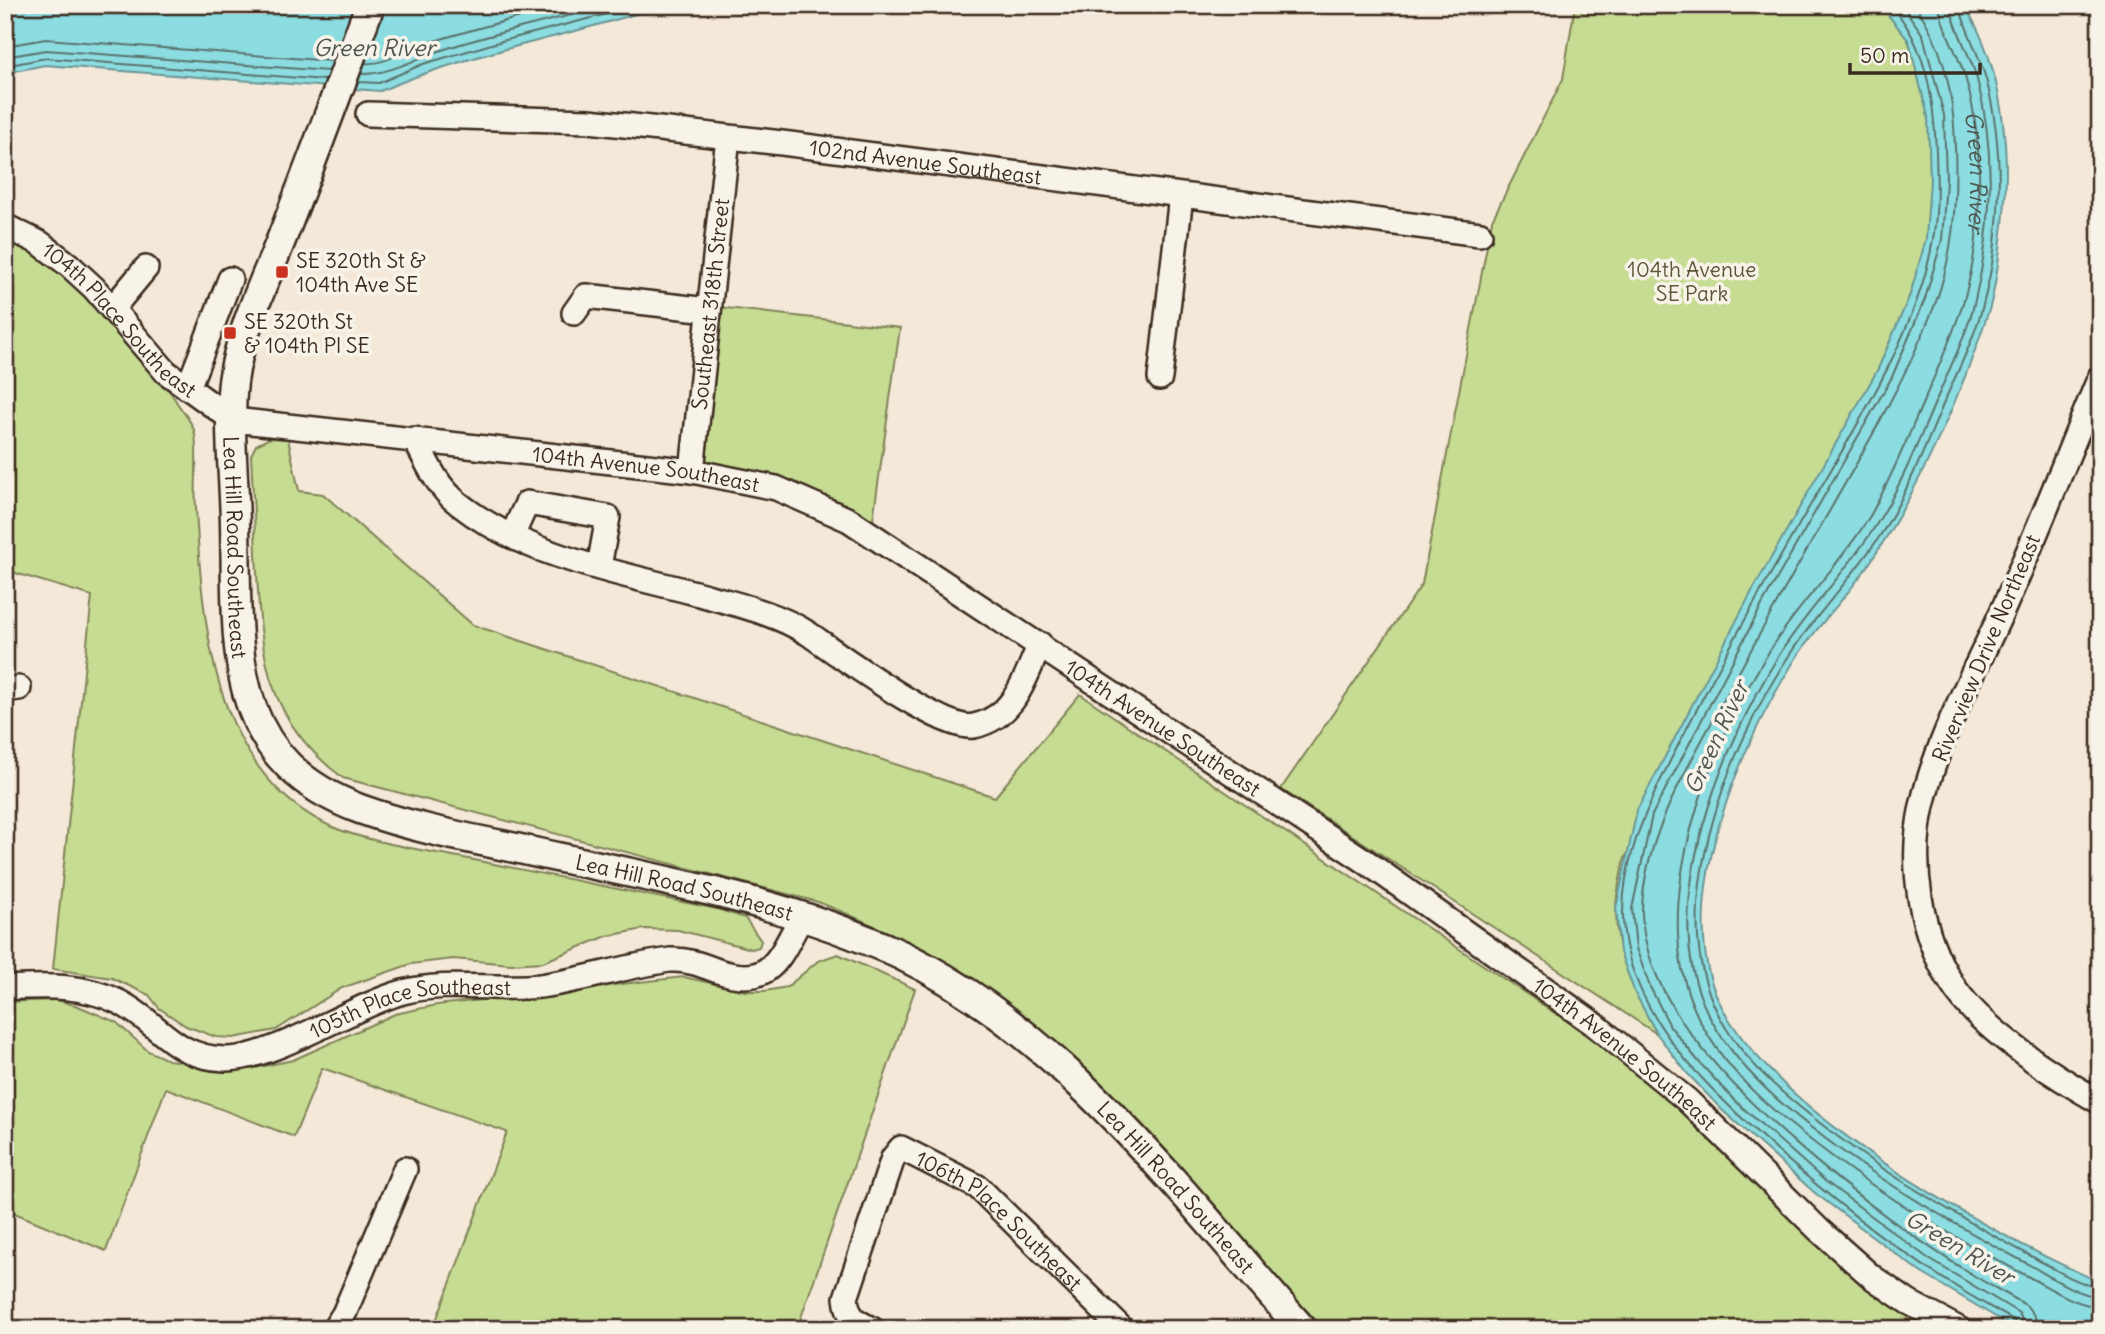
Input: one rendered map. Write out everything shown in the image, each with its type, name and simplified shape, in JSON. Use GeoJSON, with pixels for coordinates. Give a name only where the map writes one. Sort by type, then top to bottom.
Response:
{"type":"FeatureCollection","features":[{"type":"Feature","properties":{"kind":"main road","name":"Lea Hill Road Southeast"},"geometry":{"type":"LineString","coordinates":[[370,5],[241,351],[233,382],[238,626],[247,700],[261,731],[281,759],[301,778],[326,794],[389,818],[685,885],[802,916],[901,955],[936,974],[1027,1038],[1114,1118],[1302,1329]]}},
{"type":"Feature","properties":{"kind":"street","name":"102nd Avenue Southeast"},"geometry":{"type":"LineString","coordinates":[[368,114],[589,121],[1480,234]]}},
{"type":"Feature","properties":{"kind":"street","name":"Southeast 318th Street"},"geometry":{"type":"LineString","coordinates":[[692,471],[728,137]]}},
{"type":"Feature","properties":{"kind":"street"},"geometry":{"type":"LineString","coordinates":[[1160,378],[1181,196]]}},
{"type":"Feature","properties":{"kind":"street","name":"104th Place Southeast"},"geometry":{"type":"LineString","coordinates":[[5,226],[40,243],[69,265],[112,309],[166,372],[233,420]]}},
{"type":"Feature","properties":{"kind":"street"},"geometry":{"type":"LineString","coordinates":[[112,309],[146,268]]}},
{"type":"Feature","properties":{"kind":"street"},"geometry":{"type":"LineString","coordinates":[[188,388],[230,279]]}},
{"type":"Feature","properties":{"kind":"street"},"geometry":{"type":"LineString","coordinates":[[575,313],[586,296],[708,310]]}},
{"type":"Feature","properties":{"kind":"street","name":"Riverview Drive Northeast"},"geometry":{"type":"LineString","coordinates":[[2100,377],[2017,580],[1946,733],[1922,806],[1916,849],[1927,934],[1952,986],[1992,1028],[2049,1071],[2100,1102]]}},
{"type":"Feature","properties":{"kind":"street","name":"104th Avenue Southeast"},"geometry":{"type":"LineString","coordinates":[[233,420],[692,471],[776,488],[849,520],[1366,861],[1594,1024],[1687,1100],[1819,1230],[1872,1277],[1908,1302],[1959,1329]]}},
{"type":"Feature","properties":{"kind":"street"},"geometry":{"type":"LineString","coordinates":[[415,439],[434,478],[458,504],[512,536],[599,567],[766,614],[803,631],[887,687],[948,722],[972,727],[1000,715],[1016,698],[1040,644]]}},
{"type":"Feature","properties":{"kind":"street"},"geometry":{"type":"LineString","coordinates":[[512,536],[527,503],[608,517],[599,567]]}},
{"type":"Feature","properties":{"kind":"street","name":"105th Place Southeast"},"geometry":{"type":"LineString","coordinates":[[5,988],[71,988],[106,996],[122,1004],[158,1033],[184,1049],[226,1059],[257,1054],[359,1008],[425,987],[538,986],[670,960],[690,961],[741,976],[757,976],[773,966],[802,916]]}},
{"type":"Feature","properties":{"kind":"street","name":"106th Place Southeast"},"geometry":{"type":"LineString","coordinates":[[872,1329],[854,1320],[847,1313],[846,1298],[892,1158],[901,1149],[978,1187],[1122,1329]]}},
{"type":"Feature","properties":{"kind":"street"},"geometry":{"type":"LineString","coordinates":[[334,1329],[344,1314],[405,1169]]}},
{"type":"Feature","properties":{"kind":"green space","name":"104th Avenue SE Park"},"geometry":{"type":"Polygon","coordinates":[[[1575,5],[1880,5],[1907,38],[1917,66],[1927,115],[1932,165],[1926,239],[1918,272],[1878,369],[1624,860],[1616,903],[1619,942],[1628,974],[1657,1034],[1281,789],[1422,584],[1492,220],[1563,79],[1575,5]]]}},
{"type":"Feature","properties":{"kind":"green space"},"geometry":{"type":"Polygon","coordinates":[[[5,236],[55,269],[101,308],[142,353],[193,426],[203,596],[209,641],[220,686],[235,728],[257,765],[286,798],[324,823],[371,839],[717,909],[745,918],[761,941],[759,947],[752,949],[678,930],[644,929],[607,936],[543,962],[511,964],[453,959],[411,964],[342,988],[276,1030],[233,1038],[216,1037],[186,1026],[159,1008],[149,995],[112,978],[53,969],[92,596],[5,570],[5,236]]]}},
{"type":"Feature","properties":{"kind":"green space"},"geometry":{"type":"Polygon","coordinates":[[[718,307],[900,328],[873,520],[790,485],[703,460],[718,307]]]}},
{"type":"Feature","properties":{"kind":"green space"},"geometry":{"type":"Polygon","coordinates":[[[270,438],[288,439],[299,491],[323,494],[473,625],[995,797],[1080,694],[1641,1071],[1935,1329],[1324,1329],[1039,1028],[987,990],[933,956],[877,927],[818,902],[343,778],[318,757],[298,735],[284,711],[273,687],[266,661],[259,604],[251,455],[256,445],[270,438]]]}},
{"type":"Feature","properties":{"kind":"green space"},"geometry":{"type":"Polygon","coordinates":[[[838,954],[915,989],[797,1329],[433,1329],[507,1132],[322,1068],[294,1137],[166,1088],[106,1251],[5,1209],[5,1002],[57,1000],[116,1022],[148,1051],[168,1060],[250,1069],[293,1060],[395,1014],[437,1005],[684,977],[745,991],[765,991],[787,987],[818,961],[838,954]]]}},
{"type":"Feature","properties":{"kind":"water","name":"Green River"},"geometry":{"type":"Polygon","coordinates":[[[5,5],[664,5],[450,65],[380,91],[45,65],[5,73],[5,5]]]}},
{"type":"Feature","properties":{"kind":"water"},"geometry":{"type":"Polygon","coordinates":[[[1880,5],[1964,5],[1977,29],[1996,83],[2005,141],[2005,198],[1996,279],[1989,310],[1966,375],[1905,506],[1869,564],[1793,663],[1755,733],[1738,772],[1723,812],[1705,895],[1704,936],[1709,974],[1730,1021],[1767,1067],[1817,1113],[1874,1156],[1935,1196],[1996,1231],[2100,1282],[2100,1329],[2016,1329],[1920,1272],[1815,1193],[1722,1110],[1687,1073],[1657,1034],[1635,993],[1620,952],[1616,908],[1637,810],[1750,595],[1878,369],[1910,295],[1926,239],[1930,180],[1928,117],[1909,41],[1880,5]]]}},
{"type":"Feature","properties":{"kind":"place","name":"SE 320th St & 104th Ave SE"},"geometry":{"type":"Point","coordinates":[282,272]}},
{"type":"Feature","properties":{"kind":"place","name":"SE 320th St & 104th Pl SE"},"geometry":{"type":"Point","coordinates":[230,333]}}]}
